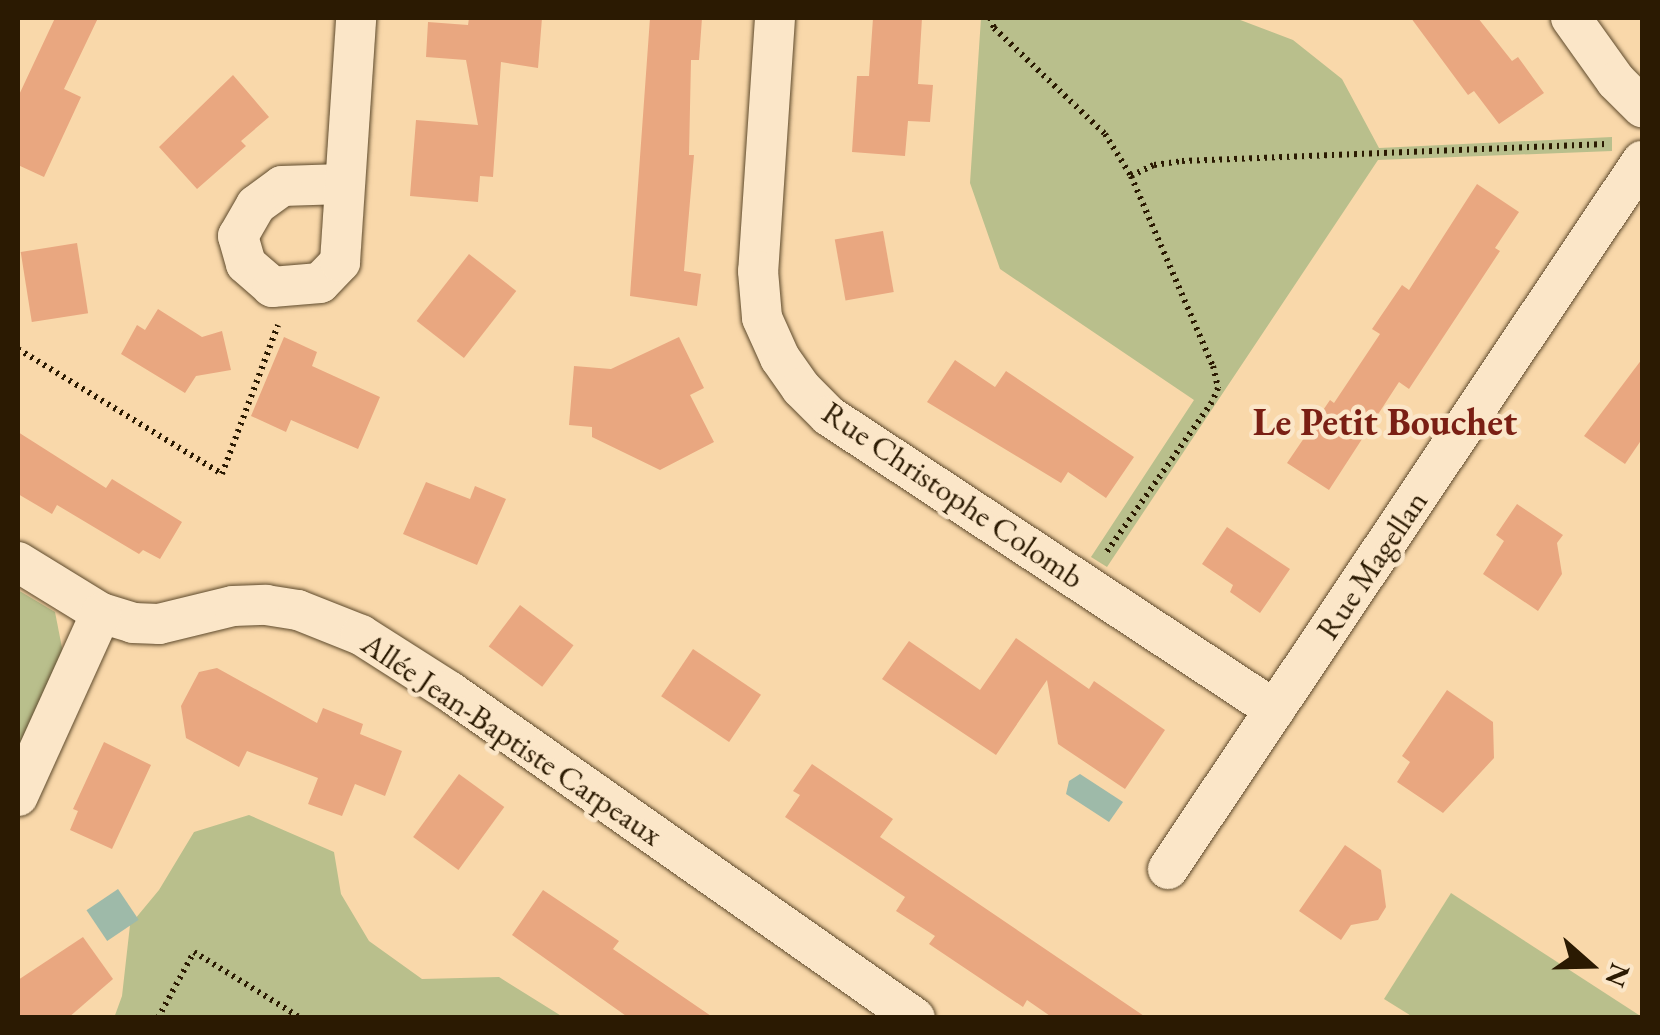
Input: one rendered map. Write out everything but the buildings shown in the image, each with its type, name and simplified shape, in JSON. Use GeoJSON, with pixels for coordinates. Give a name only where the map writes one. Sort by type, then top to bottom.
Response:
{"type":"FeatureCollection","features":[{"type":"Feature","properties":{"kind":"street"},"geometry":{"type":"LineString","coordinates":[[343,184],[282,186],[256,205],[238,236],[246,264],[272,286],[320,283],[340,262],[356,18]]}},
{"type":"Feature","properties":{"kind":"street","name":"Rue Christophe Colomb"},"geometry":{"type":"LineString","coordinates":[[775,18],[758,271],[762,318],[780,358],[801,388],[828,416],[1275,710]]}},
{"type":"Feature","properties":{"kind":"street"},"geometry":{"type":"LineString","coordinates":[[1571,18],[1616,81],[1642,107]]}},
{"type":"Feature","properties":{"kind":"street","name":"Rue Magellan"},"geometry":{"type":"LineString","coordinates":[[1168,869],[1275,710],[1633,152]]}},
{"type":"Feature","properties":{"kind":"street","name":"Allée Jean-Baptiste Carpeaux"},"geometry":{"type":"LineString","coordinates":[[18,562],[101,613],[134,624],[159,624],[233,606],[266,605],[298,610],[361,634],[449,691],[915,1018]]}},
{"type":"Feature","properties":{"kind":"street"},"geometry":{"type":"LineString","coordinates":[[18,796],[101,613]]}},
{"type":"Feature","properties":{"kind":"path"},"geometry":{"type":"LineString","coordinates":[[990,18],[994,28],[1105,134],[1131,176],[1213,366],[1218,388],[1084,584]]}},
{"type":"Feature","properties":{"kind":"path"},"geometry":{"type":"LineString","coordinates":[[1131,176],[1154,165],[1182,161],[1633,152]]}},
{"type":"Feature","properties":{"kind":"path"},"geometry":{"type":"LineString","coordinates":[[18,349],[222,474],[293,285]]}},
{"type":"Feature","properties":{"kind":"path"},"geometry":{"type":"LineString","coordinates":[[158,1018],[194,952],[301,1018]]}},
{"type":"Feature","properties":{"kind":"green space"},"geometry":{"type":"Polygon","coordinates":[[[981,18],[1235,18],[1293,40],[1342,79],[1379,148],[1612,137],[1612,151],[1378,160],[1107,567],[1091,557],[1194,400],[1000,269],[970,183],[981,18]]]}},
{"type":"Feature","properties":{"kind":"green space"},"geometry":{"type":"Polygon","coordinates":[[[18,590],[55,612],[64,658],[18,755],[18,590]]]}},
{"type":"Feature","properties":{"kind":"green space"},"geometry":{"type":"Polygon","coordinates":[[[249,815],[334,852],[341,894],[369,941],[422,979],[499,977],[563,1017],[114,1018],[122,996],[130,925],[159,890],[194,832],[249,815]]]}},
{"type":"Feature","properties":{"kind":"green space"},"geometry":{"type":"Polygon","coordinates":[[[1451,893],[1642,1017],[1413,1017],[1384,999],[1451,893]]]}},
{"type":"Feature","properties":{"kind":"shaded area"},"geometry":{"type":"Polygon","coordinates":[[[1080,774],[1123,802],[1109,822],[1066,794],[1069,781],[1080,774]]]}},
{"type":"Feature","properties":{"kind":"shaded area"},"geometry":{"type":"Polygon","coordinates":[[[118,889],[139,920],[107,941],[86,910],[118,889]]]}},
{"type":"Feature","properties":{"kind":"district","name":"Le Petit Bouchet"},"geometry":{"type":"Point","coordinates":[1385,422]}}]}
